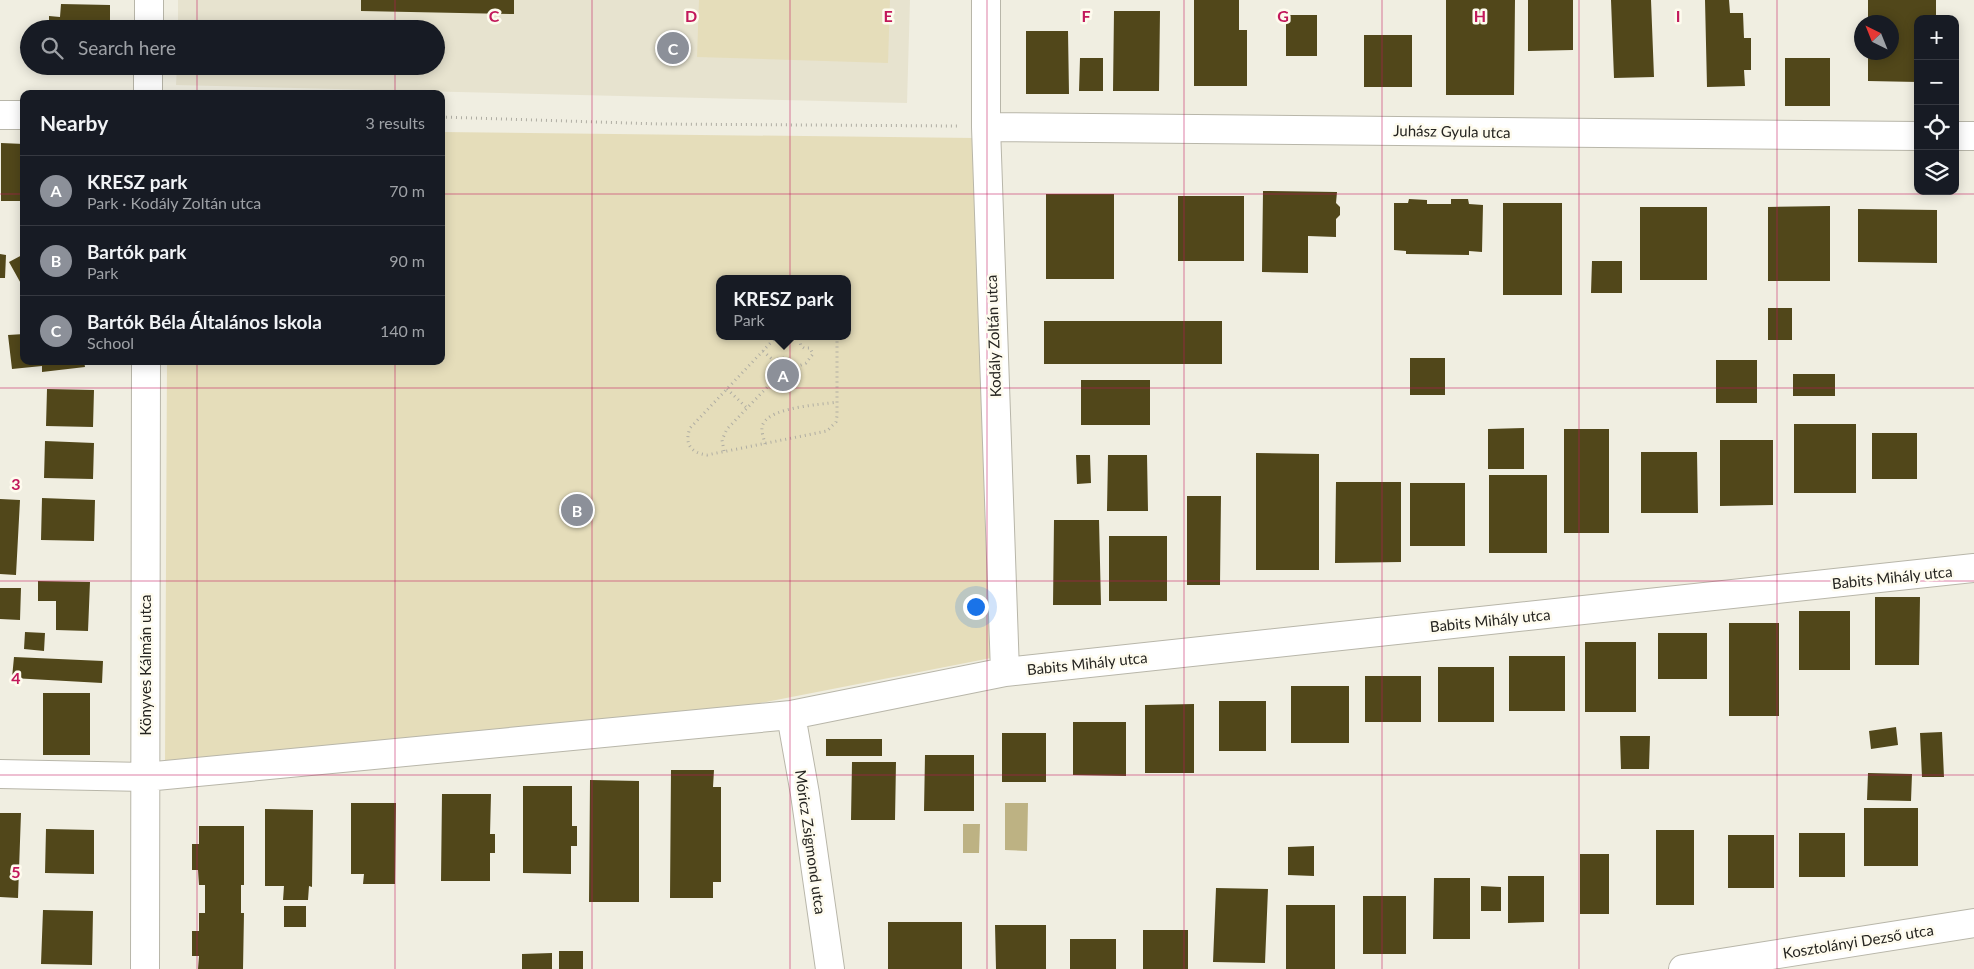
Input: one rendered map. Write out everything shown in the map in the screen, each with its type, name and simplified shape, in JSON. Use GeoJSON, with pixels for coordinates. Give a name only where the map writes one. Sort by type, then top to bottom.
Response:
{"type":"FeatureCollection","features":[{"type":"Feature","properties":{"kind":"street"},"geometry":{"type":"LineString","coordinates":[[149,0],[149,20]]}},
{"type":"Feature","properties":{"kind":"street","name":"Kodály Zoltán utca"},"geometry":{"type":"LineString","coordinates":[[986,0],[986,127],[1005,672]]}},
{"type":"Feature","properties":{"kind":"street"},"geometry":{"type":"LineString","coordinates":[[148,75],[148,90]]}},
{"type":"Feature","properties":{"kind":"street"},"geometry":{"type":"LineString","coordinates":[[0,115],[20,116]]}},
{"type":"Feature","properties":{"kind":"street","name":"Juhász Gyula utca"},"geometry":{"type":"LineString","coordinates":[[986,127],[1914,136]]}},
{"type":"Feature","properties":{"kind":"street"},"geometry":{"type":"LineString","coordinates":[[1959,136],[1974,136]]}},
{"type":"Feature","properties":{"kind":"street","name":"Könyves Kálmán utca"},"geometry":{"type":"LineString","coordinates":[[145,969],[146,365]]}},
{"type":"Feature","properties":{"kind":"street","name":"Babits Mihály utca"},"geometry":{"type":"LineString","coordinates":[[0,774],[145,777],[791,715],[1005,672],[1974,568]]}},
{"type":"Feature","properties":{"kind":"street","name":"Móricz Zsigmond utca"},"geometry":{"type":"LineString","coordinates":[[791,715],[805,794],[830,969]]}},
{"type":"Feature","properties":{"kind":"street","name":"Kosztolányi Dezső utca"},"geometry":{"type":"LineString","coordinates":[[1683,969],[1974,923]]}},
{"type":"Feature","properties":{"kind":"path"},"geometry":{"type":"LineString","coordinates":[[445,117],[660,124],[986,127]]}},
{"type":"Feature","properties":{"kind":"path"},"geometry":{"type":"LineString","coordinates":[[772,340],[690,428],[687,435],[688,442],[691,448],[698,454],[765,444],[828,431],[836,422],[836,340]]}},
{"type":"Feature","properties":{"kind":"path"},"geometry":{"type":"LineString","coordinates":[[796,367],[806,363],[813,354],[810,348],[804,348],[799,344],[800,340]]}},
{"type":"Feature","properties":{"kind":"path"},"geometry":{"type":"LineString","coordinates":[[763,350],[774,361]]}},
{"type":"Feature","properties":{"kind":"path"},"geometry":{"type":"LineString","coordinates":[[780,357],[793,361],[796,367],[796,374],[793,380],[787,384],[780,384],[774,380],[770,374],[770,367],[774,361],[780,357]]}},
{"type":"Feature","properties":{"kind":"path"},"geometry":{"type":"LineString","coordinates":[[724,451],[722,440],[724,434],[774,380]]}},
{"type":"Feature","properties":{"kind":"path"},"geometry":{"type":"LineString","coordinates":[[727,389],[747,408]]}},
{"type":"Feature","properties":{"kind":"path"},"geometry":{"type":"LineString","coordinates":[[765,444],[763,424],[777,412],[837,402]]}},
{"type":"Feature","properties":{"kind":"shaded area"},"geometry":{"type":"Polygon","coordinates":[[[178,0],[910,0],[907,103],[445,92],[445,90],[176,85],[177,75],[445,75],[445,20],[178,20],[178,0]]]}},
{"type":"Feature","properties":{"kind":"shaded area"},"geometry":{"type":"Polygon","coordinates":[[[699,0],[890,0],[888,63],[697,57],[699,0]]]}},
{"type":"Feature","properties":{"kind":"shaded area"},"geometry":{"type":"Polygon","coordinates":[[[445,132],[975,138],[991,658],[740,707],[165,765],[167,365],[445,365],[445,132]]]}},
{"type":"Feature","properties":{"kind":"shaded area"},"geometry":{"type":"Polygon","coordinates":[[[1005,803],[1028,803],[1027,851],[1005,850],[1005,803]]]}},
{"type":"Feature","properties":{"kind":"shaded area"},"geometry":{"type":"Polygon","coordinates":[[[963,824],[980,824],[979,853],[963,853],[963,824]]]}},
{"type":"Feature","properties":{"kind":"building"},"geometry":{"type":"Polygon","coordinates":[[[361,0],[514,0],[514,14],[361,11],[361,0]]]}},
{"type":"Feature","properties":{"kind":"building"},"geometry":{"type":"Polygon","coordinates":[[[1194,0],[1239,0],[1239,30],[1247,30],[1247,86],[1194,86],[1194,0]]]}},
{"type":"Feature","properties":{"kind":"building"},"geometry":{"type":"Polygon","coordinates":[[[1446,0],[1515,0],[1514,95],[1446,95],[1446,0]]]}},
{"type":"Feature","properties":{"kind":"building"},"geometry":{"type":"Polygon","coordinates":[[[1528,0],[1573,0],[1573,50],[1528,51],[1528,0]]]}},
{"type":"Feature","properties":{"kind":"building"},"geometry":{"type":"Polygon","coordinates":[[[1611,0],[1651,0],[1654,77],[1614,78],[1611,0]]]}},
{"type":"Feature","properties":{"kind":"building"},"geometry":{"type":"Polygon","coordinates":[[[1705,0],[1729,0],[1730,13],[1743,13],[1744,38],[1751,38],[1751,70],[1744,70],[1745,86],[1707,87],[1705,0]]]}},
{"type":"Feature","properties":{"kind":"building"},"geometry":{"type":"Polygon","coordinates":[[[1868,0],[1936,0],[1936,15],[1914,15],[1914,82],[1868,81],[1868,60],[1899,60],[1899,15],[1868,15],[1868,0]]]}},
{"type":"Feature","properties":{"kind":"building"},"geometry":{"type":"Polygon","coordinates":[[[61,4],[110,5],[110,20],[49,20],[49,16],[60,17],[61,4]]]}},
{"type":"Feature","properties":{"kind":"building"},"geometry":{"type":"Polygon","coordinates":[[[1114,11],[1160,11],[1159,91],[1113,91],[1114,11]]]}},
{"type":"Feature","properties":{"kind":"building"},"geometry":{"type":"Polygon","coordinates":[[[1286,15],[1317,15],[1317,56],[1286,56],[1286,15]]]}},
{"type":"Feature","properties":{"kind":"building"},"geometry":{"type":"Polygon","coordinates":[[[1026,31],[1068,31],[1069,94],[1026,94],[1026,31]]]}},
{"type":"Feature","properties":{"kind":"building"},"geometry":{"type":"Polygon","coordinates":[[[1364,35],[1412,35],[1412,87],[1364,87],[1364,35]]]}},
{"type":"Feature","properties":{"kind":"building"},"geometry":{"type":"Polygon","coordinates":[[[1080,58],[1103,58],[1103,91],[1079,91],[1080,58]]]}},
{"type":"Feature","properties":{"kind":"building"},"geometry":{"type":"Polygon","coordinates":[[[1785,58],[1830,58],[1830,106],[1785,106],[1785,58]]]}},
{"type":"Feature","properties":{"kind":"building"},"geometry":{"type":"Polygon","coordinates":[[[1,143],[20,144],[20,201],[1,201],[1,143]]]}},
{"type":"Feature","properties":{"kind":"building"},"geometry":{"type":"Polygon","coordinates":[[[1263,191],[1337,192],[1336,203],[1340,207],[1340,215],[1336,219],[1336,237],[1308,236],[1308,273],[1262,272],[1263,191]]]}},
{"type":"Feature","properties":{"kind":"building"},"geometry":{"type":"Polygon","coordinates":[[[1046,194],[1114,194],[1114,279],[1046,279],[1046,194]]]}},
{"type":"Feature","properties":{"kind":"building"},"geometry":{"type":"Polygon","coordinates":[[[1178,196],[1244,196],[1244,261],[1178,261],[1178,196]]]}},
{"type":"Feature","properties":{"kind":"building"},"geometry":{"type":"Polygon","coordinates":[[[1409,199],[1427,200],[1427,204],[1451,204],[1451,199],[1468,199],[1469,204],[1483,205],[1482,252],[1469,251],[1469,255],[1406,254],[1406,251],[1394,250],[1394,203],[1408,203],[1409,199]]]}},
{"type":"Feature","properties":{"kind":"building"},"geometry":{"type":"Polygon","coordinates":[[[1503,203],[1562,203],[1562,295],[1503,295],[1503,203]]]}},
{"type":"Feature","properties":{"kind":"building"},"geometry":{"type":"Polygon","coordinates":[[[1830,206],[1830,281],[1768,281],[1768,207],[1830,206]]]}},
{"type":"Feature","properties":{"kind":"building"},"geometry":{"type":"Polygon","coordinates":[[[1640,207],[1707,207],[1707,280],[1640,280],[1640,207]]]}},
{"type":"Feature","properties":{"kind":"building"},"geometry":{"type":"Polygon","coordinates":[[[1858,209],[1937,210],[1937,263],[1858,262],[1858,209]]]}},
{"type":"Feature","properties":{"kind":"building"},"geometry":{"type":"Polygon","coordinates":[[[0,254],[6,255],[5,278],[0,278],[0,254]]]}},
{"type":"Feature","properties":{"kind":"building"},"geometry":{"type":"Polygon","coordinates":[[[20,256],[20,282],[9,262],[20,256]]]}},
{"type":"Feature","properties":{"kind":"building"},"geometry":{"type":"Polygon","coordinates":[[[1592,261],[1622,261],[1622,293],[1591,293],[1592,261]]]}},
{"type":"Feature","properties":{"kind":"building"},"geometry":{"type":"Polygon","coordinates":[[[1768,308],[1792,308],[1792,340],[1768,340],[1768,308]]]}},
{"type":"Feature","properties":{"kind":"building"},"geometry":{"type":"Polygon","coordinates":[[[1044,321],[1222,321],[1222,364],[1044,364],[1044,321]]]}},
{"type":"Feature","properties":{"kind":"building"},"geometry":{"type":"Polygon","coordinates":[[[20,334],[20,365],[85,365],[85,367],[42,372],[42,366],[12,369],[8,335],[20,334]]]}},
{"type":"Feature","properties":{"kind":"building"},"geometry":{"type":"Polygon","coordinates":[[[1410,358],[1445,358],[1445,395],[1410,395],[1410,358]]]}},
{"type":"Feature","properties":{"kind":"building"},"geometry":{"type":"Polygon","coordinates":[[[1716,360],[1757,360],[1757,403],[1716,403],[1716,360]]]}},
{"type":"Feature","properties":{"kind":"building"},"geometry":{"type":"Polygon","coordinates":[[[1793,374],[1835,374],[1835,396],[1793,396],[1793,374]]]}},
{"type":"Feature","properties":{"kind":"building"},"geometry":{"type":"Polygon","coordinates":[[[1081,380],[1150,380],[1150,425],[1081,425],[1081,380]]]}},
{"type":"Feature","properties":{"kind":"building"},"geometry":{"type":"Polygon","coordinates":[[[47,389],[94,390],[93,427],[46,426],[47,389]]]}},
{"type":"Feature","properties":{"kind":"building"},"geometry":{"type":"Polygon","coordinates":[[[1794,424],[1856,424],[1856,493],[1794,493],[1794,424]]]}},
{"type":"Feature","properties":{"kind":"building"},"geometry":{"type":"Polygon","coordinates":[[[1524,428],[1524,469],[1488,469],[1488,429],[1524,428]]]}},
{"type":"Feature","properties":{"kind":"building"},"geometry":{"type":"Polygon","coordinates":[[[1564,429],[1609,429],[1609,533],[1564,533],[1564,429]]]}},
{"type":"Feature","properties":{"kind":"building"},"geometry":{"type":"Polygon","coordinates":[[[1872,433],[1917,433],[1917,479],[1872,479],[1872,433]]]}},
{"type":"Feature","properties":{"kind":"building"},"geometry":{"type":"Polygon","coordinates":[[[1720,440],[1773,440],[1773,505],[1720,506],[1720,440]]]}},
{"type":"Feature","properties":{"kind":"building"},"geometry":{"type":"Polygon","coordinates":[[[45,441],[94,443],[93,479],[44,478],[45,441]]]}},
{"type":"Feature","properties":{"kind":"building"},"geometry":{"type":"Polygon","coordinates":[[[1641,452],[1697,452],[1698,513],[1641,513],[1641,452]]]}},
{"type":"Feature","properties":{"kind":"building"},"geometry":{"type":"Polygon","coordinates":[[[1256,453],[1319,454],[1319,570],[1256,570],[1256,453]]]}},
{"type":"Feature","properties":{"kind":"building"},"geometry":{"type":"Polygon","coordinates":[[[1076,455],[1090,455],[1091,483],[1077,484],[1076,455]]]}},
{"type":"Feature","properties":{"kind":"building"},"geometry":{"type":"Polygon","coordinates":[[[1108,455],[1147,455],[1148,511],[1107,511],[1108,455]]]}},
{"type":"Feature","properties":{"kind":"building"},"geometry":{"type":"Polygon","coordinates":[[[1489,475],[1547,475],[1547,553],[1489,553],[1489,475]]]}},
{"type":"Feature","properties":{"kind":"building"},"geometry":{"type":"Polygon","coordinates":[[[1336,482],[1401,482],[1401,562],[1335,563],[1336,482]]]}},
{"type":"Feature","properties":{"kind":"building"},"geometry":{"type":"Polygon","coordinates":[[[1410,483],[1465,483],[1465,546],[1410,546],[1410,483]]]}},
{"type":"Feature","properties":{"kind":"building"},"geometry":{"type":"Polygon","coordinates":[[[1187,496],[1221,496],[1220,585],[1187,585],[1187,496]]]}},
{"type":"Feature","properties":{"kind":"building"},"geometry":{"type":"Polygon","coordinates":[[[42,498],[95,500],[94,541],[41,540],[42,498]]]}},
{"type":"Feature","properties":{"kind":"building"},"geometry":{"type":"Polygon","coordinates":[[[0,499],[20,500],[16,575],[0,574],[0,499]]]}},
{"type":"Feature","properties":{"kind":"building"},"geometry":{"type":"Polygon","coordinates":[[[1054,520],[1099,520],[1101,605],[1053,605],[1054,520]]]}},
{"type":"Feature","properties":{"kind":"building"},"geometry":{"type":"Polygon","coordinates":[[[1109,536],[1167,536],[1167,601],[1109,601],[1109,536]]]}},
{"type":"Feature","properties":{"kind":"building"},"geometry":{"type":"Polygon","coordinates":[[[38,581],[90,582],[88,631],[56,630],[56,601],[38,601],[38,581]]]}},
{"type":"Feature","properties":{"kind":"building"},"geometry":{"type":"Polygon","coordinates":[[[0,588],[21,588],[20,620],[0,619],[0,588]]]}},
{"type":"Feature","properties":{"kind":"building"},"geometry":{"type":"Polygon","coordinates":[[[1875,597],[1920,597],[1919,665],[1875,665],[1875,597]]]}},
{"type":"Feature","properties":{"kind":"building"},"geometry":{"type":"Polygon","coordinates":[[[1799,611],[1850,611],[1850,670],[1799,670],[1799,611]]]}},
{"type":"Feature","properties":{"kind":"building"},"geometry":{"type":"Polygon","coordinates":[[[1729,623],[1779,623],[1779,716],[1729,716],[1729,623]]]}},
{"type":"Feature","properties":{"kind":"building"},"geometry":{"type":"Polygon","coordinates":[[[25,632],[45,633],[44,651],[24,649],[25,632]]]}},
{"type":"Feature","properties":{"kind":"building"},"geometry":{"type":"Polygon","coordinates":[[[1658,633],[1707,633],[1707,679],[1658,679],[1658,633]]]}},
{"type":"Feature","properties":{"kind":"building"},"geometry":{"type":"Polygon","coordinates":[[[1585,642],[1636,642],[1636,712],[1585,712],[1585,642]]]}},
{"type":"Feature","properties":{"kind":"building"},"geometry":{"type":"Polygon","coordinates":[[[1509,656],[1565,656],[1565,711],[1509,711],[1509,656]]]}},
{"type":"Feature","properties":{"kind":"building"},"geometry":{"type":"Polygon","coordinates":[[[14,657],[103,661],[102,683],[12,678],[14,657]]]}},
{"type":"Feature","properties":{"kind":"building"},"geometry":{"type":"Polygon","coordinates":[[[1438,667],[1494,667],[1494,722],[1438,722],[1438,667]]]}},
{"type":"Feature","properties":{"kind":"building"},"geometry":{"type":"Polygon","coordinates":[[[1365,676],[1421,676],[1421,722],[1365,722],[1365,676]]]}},
{"type":"Feature","properties":{"kind":"building"},"geometry":{"type":"Polygon","coordinates":[[[1291,686],[1349,686],[1349,743],[1291,743],[1291,686]]]}},
{"type":"Feature","properties":{"kind":"building"},"geometry":{"type":"Polygon","coordinates":[[[43,693],[90,693],[90,755],[43,755],[43,693]]]}},
{"type":"Feature","properties":{"kind":"building"},"geometry":{"type":"Polygon","coordinates":[[[1219,701],[1266,701],[1266,751],[1219,751],[1219,701]]]}},
{"type":"Feature","properties":{"kind":"building"},"geometry":{"type":"Polygon","coordinates":[[[1194,704],[1194,773],[1145,773],[1145,705],[1194,704]]]}},
{"type":"Feature","properties":{"kind":"building"},"geometry":{"type":"Polygon","coordinates":[[[1073,722],[1126,722],[1126,776],[1073,775],[1073,722]]]}},
{"type":"Feature","properties":{"kind":"building"},"geometry":{"type":"Polygon","coordinates":[[[1896,727],[1898,745],[1871,749],[1869,731],[1896,727]]]}},
{"type":"Feature","properties":{"kind":"building"},"geometry":{"type":"Polygon","coordinates":[[[1942,732],[1944,777],[1922,777],[1920,733],[1942,732]]]}},
{"type":"Feature","properties":{"kind":"building"},"geometry":{"type":"Polygon","coordinates":[[[1002,733],[1046,733],[1046,782],[1002,782],[1002,733]]]}},
{"type":"Feature","properties":{"kind":"building"},"geometry":{"type":"Polygon","coordinates":[[[1620,736],[1650,736],[1649,769],[1621,769],[1620,736]]]}},
{"type":"Feature","properties":{"kind":"building"},"geometry":{"type":"Polygon","coordinates":[[[826,739],[882,739],[882,756],[826,756],[826,739]]]}},
{"type":"Feature","properties":{"kind":"building"},"geometry":{"type":"Polygon","coordinates":[[[925,755],[974,755],[974,811],[924,811],[925,755]]]}},
{"type":"Feature","properties":{"kind":"building"},"geometry":{"type":"Polygon","coordinates":[[[852,762],[896,762],[895,820],[851,820],[852,762]]]}},
{"type":"Feature","properties":{"kind":"building"},"geometry":{"type":"Polygon","coordinates":[[[671,770],[714,770],[713,787],[721,787],[721,882],[713,882],[713,898],[670,898],[671,770]]]}},
{"type":"Feature","properties":{"kind":"building"},"geometry":{"type":"Polygon","coordinates":[[[1868,773],[1912,774],[1911,801],[1867,800],[1868,773]]]}},
{"type":"Feature","properties":{"kind":"building"},"geometry":{"type":"Polygon","coordinates":[[[590,780],[639,781],[639,902],[589,902],[590,780]]]}},
{"type":"Feature","properties":{"kind":"building"},"geometry":{"type":"Polygon","coordinates":[[[523,786],[572,786],[572,826],[577,826],[577,846],[571,846],[571,874],[523,873],[523,786]]]}},
{"type":"Feature","properties":{"kind":"building"},"geometry":{"type":"Polygon","coordinates":[[[442,794],[491,794],[490,834],[495,834],[495,853],[490,853],[490,881],[441,881],[442,794]]]}},
{"type":"Feature","properties":{"kind":"building"},"geometry":{"type":"Polygon","coordinates":[[[351,803],[396,803],[395,884],[363,884],[364,874],[351,874],[351,803]]]}},
{"type":"Feature","properties":{"kind":"building"},"geometry":{"type":"Polygon","coordinates":[[[1864,808],[1918,808],[1918,866],[1864,866],[1864,808]]]}},
{"type":"Feature","properties":{"kind":"building"},"geometry":{"type":"Polygon","coordinates":[[[265,809],[313,810],[312,887],[309,886],[308,900],[283,900],[284,886],[265,886],[265,809]]]}},
{"type":"Feature","properties":{"kind":"building"},"geometry":{"type":"Polygon","coordinates":[[[0,813],[21,813],[18,898],[0,897],[0,813]]]}},
{"type":"Feature","properties":{"kind":"building"},"geometry":{"type":"Polygon","coordinates":[[[199,826],[244,826],[244,885],[241,885],[241,913],[244,913],[243,969],[198,969],[199,956],[192,956],[192,931],[199,931],[199,913],[205,913],[205,885],[199,885],[198,870],[192,870],[192,844],[199,844],[199,826]]]}},
{"type":"Feature","properties":{"kind":"building"},"geometry":{"type":"Polygon","coordinates":[[[46,829],[94,830],[94,874],[45,873],[46,829]]]}},
{"type":"Feature","properties":{"kind":"building"},"geometry":{"type":"Polygon","coordinates":[[[1656,830],[1694,830],[1694,905],[1656,905],[1656,830]]]}},
{"type":"Feature","properties":{"kind":"building"},"geometry":{"type":"Polygon","coordinates":[[[1799,833],[1845,833],[1845,877],[1799,877],[1799,833]]]}},
{"type":"Feature","properties":{"kind":"building"},"geometry":{"type":"Polygon","coordinates":[[[1728,835],[1774,835],[1774,888],[1728,888],[1728,835]]]}},
{"type":"Feature","properties":{"kind":"building"},"geometry":{"type":"Polygon","coordinates":[[[1314,846],[1314,876],[1288,875],[1288,847],[1314,846]]]}},
{"type":"Feature","properties":{"kind":"building"},"geometry":{"type":"Polygon","coordinates":[[[1580,854],[1609,854],[1609,914],[1580,914],[1580,854]]]}},
{"type":"Feature","properties":{"kind":"building"},"geometry":{"type":"Polygon","coordinates":[[[1508,876],[1544,876],[1544,922],[1508,923],[1508,876]]]}},
{"type":"Feature","properties":{"kind":"building"},"geometry":{"type":"Polygon","coordinates":[[[1434,878],[1470,878],[1470,939],[1433,939],[1434,878]]]}},
{"type":"Feature","properties":{"kind":"building"},"geometry":{"type":"Polygon","coordinates":[[[1481,886],[1501,887],[1501,911],[1481,911],[1481,886]]]}},
{"type":"Feature","properties":{"kind":"building"},"geometry":{"type":"Polygon","coordinates":[[[1216,888],[1268,889],[1265,963],[1213,962],[1216,888]]]}},
{"type":"Feature","properties":{"kind":"building"},"geometry":{"type":"Polygon","coordinates":[[[1363,896],[1406,896],[1406,954],[1363,954],[1363,896]]]}},
{"type":"Feature","properties":{"kind":"building"},"geometry":{"type":"Polygon","coordinates":[[[1286,905],[1335,905],[1335,969],[1286,969],[1286,905]]]}},
{"type":"Feature","properties":{"kind":"building"},"geometry":{"type":"Polygon","coordinates":[[[284,906],[306,906],[306,927],[284,927],[284,906]]]}},
{"type":"Feature","properties":{"kind":"building"},"geometry":{"type":"Polygon","coordinates":[[[43,910],[93,911],[92,965],[41,964],[43,910]]]}},
{"type":"Feature","properties":{"kind":"building"},"geometry":{"type":"Polygon","coordinates":[[[888,922],[962,922],[962,969],[888,969],[888,922]]]}},
{"type":"Feature","properties":{"kind":"building"},"geometry":{"type":"Polygon","coordinates":[[[995,925],[1046,925],[1046,969],[996,969],[995,925]]]}},
{"type":"Feature","properties":{"kind":"building"},"geometry":{"type":"Polygon","coordinates":[[[1143,930],[1188,930],[1188,969],[1143,969],[1143,930]]]}},
{"type":"Feature","properties":{"kind":"building"},"geometry":{"type":"Polygon","coordinates":[[[1070,939],[1116,939],[1116,969],[1070,969],[1070,939]]]}},
{"type":"Feature","properties":{"kind":"building"},"geometry":{"type":"Polygon","coordinates":[[[559,951],[583,951],[583,969],[559,969],[559,951]]]}},
{"type":"Feature","properties":{"kind":"building"},"geometry":{"type":"Polygon","coordinates":[[[552,953],[552,969],[522,969],[522,954],[552,953]]]}},
{"type":"Feature","properties":{"kind":"place","name":"Bartók Béla Általános Iskola"},"geometry":{"type":"Point","coordinates":[673,48]}},
{"type":"Feature","properties":{"kind":"place","name":"KRESZ park"},"geometry":{"type":"Point","coordinates":[783,375]}},
{"type":"Feature","properties":{"kind":"place","name":"Bartók park"},"geometry":{"type":"Point","coordinates":[577,510]}}]}
